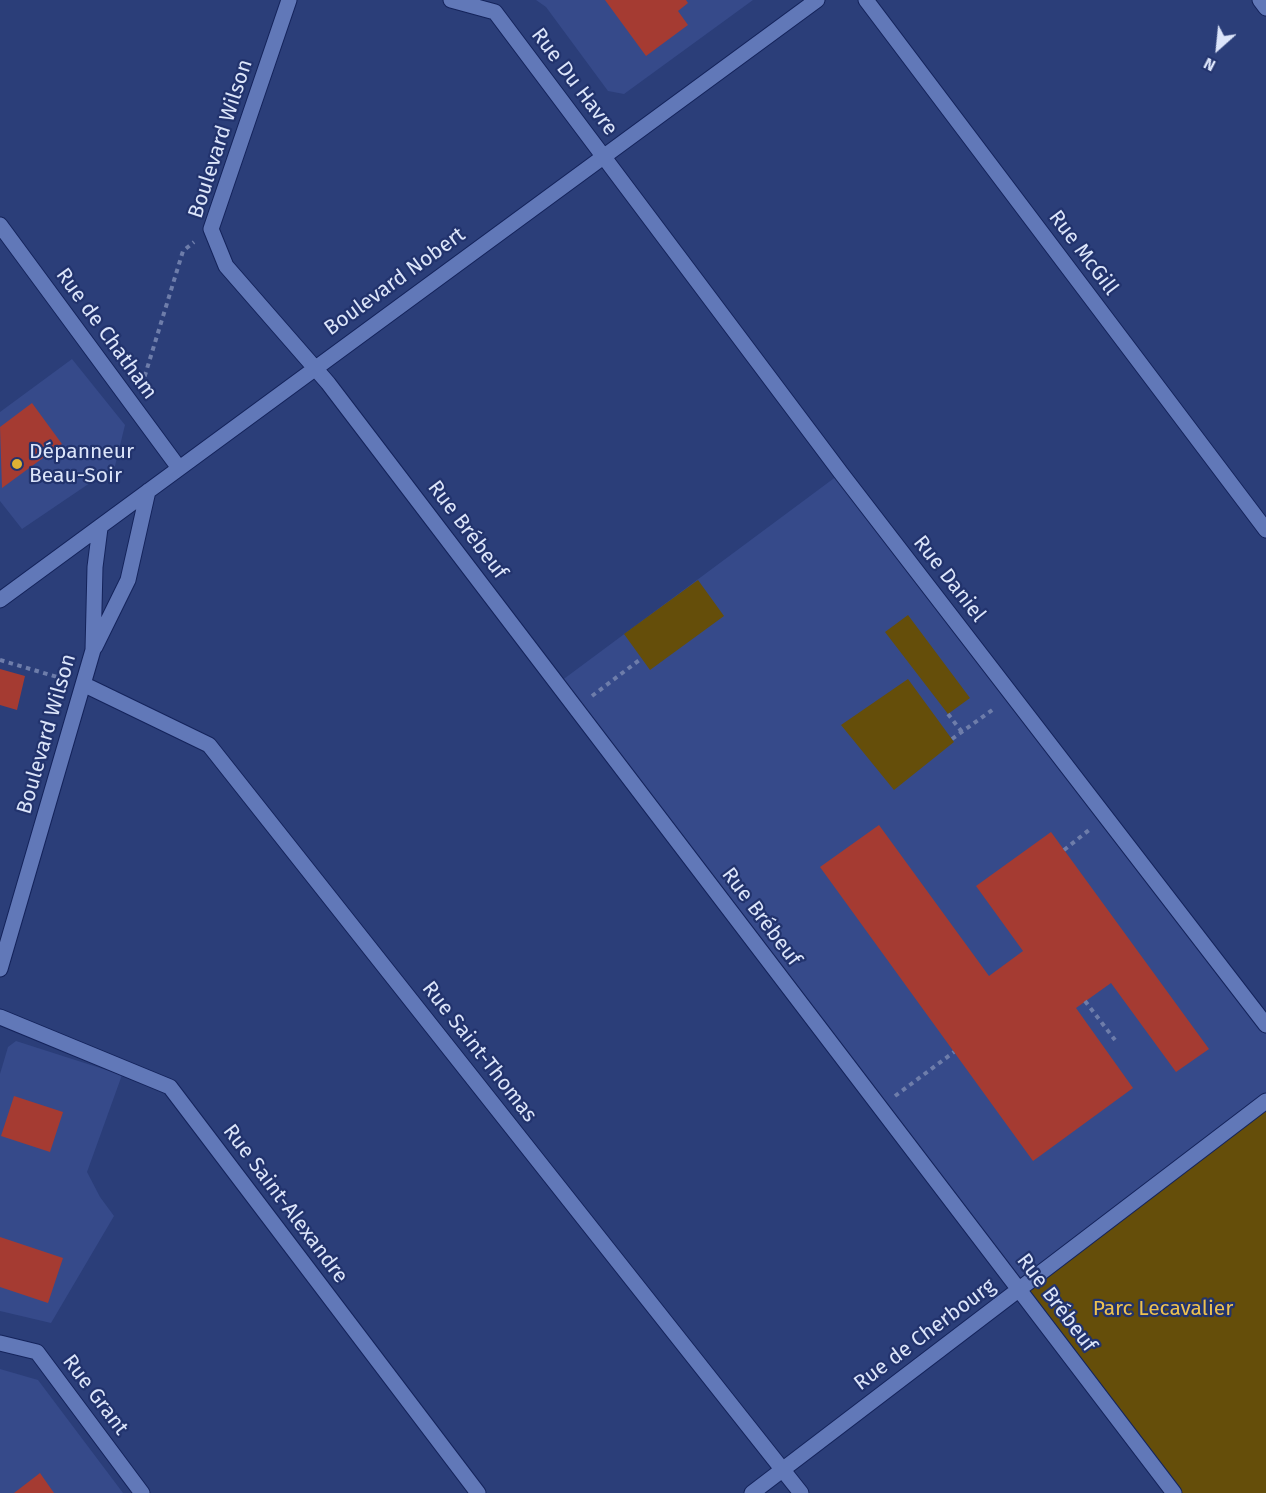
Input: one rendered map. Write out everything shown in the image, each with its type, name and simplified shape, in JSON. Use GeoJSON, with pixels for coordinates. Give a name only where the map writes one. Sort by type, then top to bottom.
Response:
{"type":"FeatureCollection","features":[{"type":"Feature","properties":{"kind":"street","name":"Boulevard Wilson"},"geometry":{"type":"LineString","coordinates":[[289,0],[211,229],[226,266],[315,366]]}},
{"type":"Feature","properties":{"kind":"street","name":"Rue Du Havre"},"geometry":{"type":"LineString","coordinates":[[451,0],[495,12],[603,156]]}},
{"type":"Feature","properties":{"kind":"street","name":"Boulevard Nobert"},"geometry":{"type":"LineString","coordinates":[[0,600],[100,528],[315,366],[817,0]]}},
{"type":"Feature","properties":{"kind":"street","name":"Rue McGill"},"geometry":{"type":"LineString","coordinates":[[866,0],[1266,530]]}},
{"type":"Feature","properties":{"kind":"street"},"geometry":{"type":"LineString","coordinates":[[1260,0],[1266,8]]}},
{"type":"Feature","properties":{"kind":"street","name":"Rue Daniel"},"geometry":{"type":"LineString","coordinates":[[603,156],[841,473],[1266,1025]]}},
{"type":"Feature","properties":{"kind":"street","name":"Rue de Chatham"},"geometry":{"type":"LineString","coordinates":[[0,225],[179,468]]}},
{"type":"Feature","properties":{"kind":"street","name":"Rue Brébeuf"},"geometry":{"type":"LineString","coordinates":[[315,366],[1174,1493]]}},
{"type":"Feature","properties":{"kind":"street","name":"Boulevard Wilson"},"geometry":{"type":"LineString","coordinates":[[93,650],[128,580],[148,491]]}},
{"type":"Feature","properties":{"kind":"street","name":"Boulevard Wilson"},"geometry":{"type":"LineString","coordinates":[[0,969],[85,685],[93,650],[95,567],[100,528]]}},
{"type":"Feature","properties":{"kind":"street","name":"Rue Saint-Thomas"},"geometry":{"type":"LineString","coordinates":[[85,685],[209,745],[801,1493]]}},
{"type":"Feature","properties":{"kind":"street","name":"Rue Saint-Alexandre"},"geometry":{"type":"LineString","coordinates":[[0,1017],[170,1087],[478,1493]]}},
{"type":"Feature","properties":{"kind":"street","name":"Rue de Cherbourg"},"geometry":{"type":"LineString","coordinates":[[752,1493],[1266,1101]]}},
{"type":"Feature","properties":{"kind":"street","name":"Rue Grant"},"geometry":{"type":"LineString","coordinates":[[0,1343],[36,1352],[142,1493]]}},
{"type":"Feature","properties":{"kind":"path"},"geometry":{"type":"LineString","coordinates":[[135,409],[183,251],[211,229]]}},
{"type":"Feature","properties":{"kind":"path"},"geometry":{"type":"LineString","coordinates":[[576,708],[642,658]]}},
{"type":"Feature","properties":{"kind":"path"},"geometry":{"type":"LineString","coordinates":[[0,660],[85,685]]}},
{"type":"Feature","properties":{"kind":"path"},"geometry":{"type":"LineString","coordinates":[[952,740],[1012,695]]}},
{"type":"Feature","properties":{"kind":"path"},"geometry":{"type":"LineString","coordinates":[[948,714],[962,732]]}},
{"type":"Feature","properties":{"kind":"path"},"geometry":{"type":"LineString","coordinates":[[1064,850],[1106,817]]}},
{"type":"Feature","properties":{"kind":"path"},"geometry":{"type":"LineString","coordinates":[[1085,1001],[1115,1040]]}},
{"type":"Feature","properties":{"kind":"path"},"geometry":{"type":"LineString","coordinates":[[879,1107],[954,1052]]}},
{"type":"Feature","properties":{"kind":"shaded area"},"geometry":{"type":"Polygon","coordinates":[[[536,0],[753,0],[624,94],[608,91],[546,7],[536,0]]]}},
{"type":"Feature","properties":{"kind":"shaded area"},"geometry":{"type":"Polygon","coordinates":[[[72,359],[125,425],[115,466],[22,529],[0,501],[0,412],[72,359]]]}},
{"type":"Feature","properties":{"kind":"shaded area"},"geometry":{"type":"Polygon","coordinates":[[[841,473],[1266,1025],[1266,1101],[1019,1290],[557,684],[841,473]]]}},
{"type":"Feature","properties":{"kind":"shaded area"},"geometry":{"type":"Polygon","coordinates":[[[16,1041],[122,1075],[87,1172],[100,1197],[114,1216],[51,1323],[0,1311],[0,1074],[8,1047],[16,1041]]]}},
{"type":"Feature","properties":{"kind":"shaded area"},"geometry":{"type":"Polygon","coordinates":[[[0,1369],[38,1380],[123,1493],[0,1493],[0,1369]]]}},
{"type":"Feature","properties":{"kind":"green space"},"geometry":{"type":"Polygon","coordinates":[[[698,580],[724,616],[650,670],[624,634],[698,580]]]}},
{"type":"Feature","properties":{"kind":"green space"},"geometry":{"type":"Polygon","coordinates":[[[908,615],[970,698],[948,714],[885,632],[908,615]]]}},
{"type":"Feature","properties":{"kind":"green space"},"geometry":{"type":"Polygon","coordinates":[[[908,679],[954,742],[894,790],[841,725],[908,679]]]}},
{"type":"Feature","properties":{"kind":"green space","name":"Parc Lecavalier"},"geometry":{"type":"Polygon","coordinates":[[[1266,1101],[1266,1493],[1174,1493],[1019,1290],[1266,1101]]]}},
{"type":"Feature","properties":{"kind":"building"},"geometry":{"type":"Polygon","coordinates":[[[605,0],[686,0],[688,3],[678,11],[688,25],[646,56],[605,0]]]}},
{"type":"Feature","properties":{"kind":"building","name":"Dépanneur Beau-Soir"},"geometry":{"type":"Polygon","coordinates":[[[32,403],[62,444],[2,488],[0,427],[32,403]]]}},
{"type":"Feature","properties":{"kind":"building"},"geometry":{"type":"Polygon","coordinates":[[[0,669],[25,676],[17,710],[0,705],[0,669]]]}},
{"type":"Feature","properties":{"kind":"building"},"geometry":{"type":"Polygon","coordinates":[[[879,825],[989,976],[1023,951],[976,886],[1051,832],[1209,1049],[1176,1072],[1111,983],[1076,1008],[1133,1088],[1033,1161],[820,867],[879,825]]]}},
{"type":"Feature","properties":{"kind":"building"},"geometry":{"type":"Polygon","coordinates":[[[14,1096],[63,1112],[50,1152],[1,1136],[14,1096]]]}},
{"type":"Feature","properties":{"kind":"building"},"geometry":{"type":"Polygon","coordinates":[[[0,1237],[63,1258],[48,1303],[0,1287],[0,1237]]]}},
{"type":"Feature","properties":{"kind":"building"},"geometry":{"type":"Polygon","coordinates":[[[40,1473],[54,1493],[14,1493],[40,1473]]]}},
{"type":"Feature","properties":{"kind":"place","name":"Dépanneur Beau-Soir"},"geometry":{"type":"Point","coordinates":[17,464]}}]}
